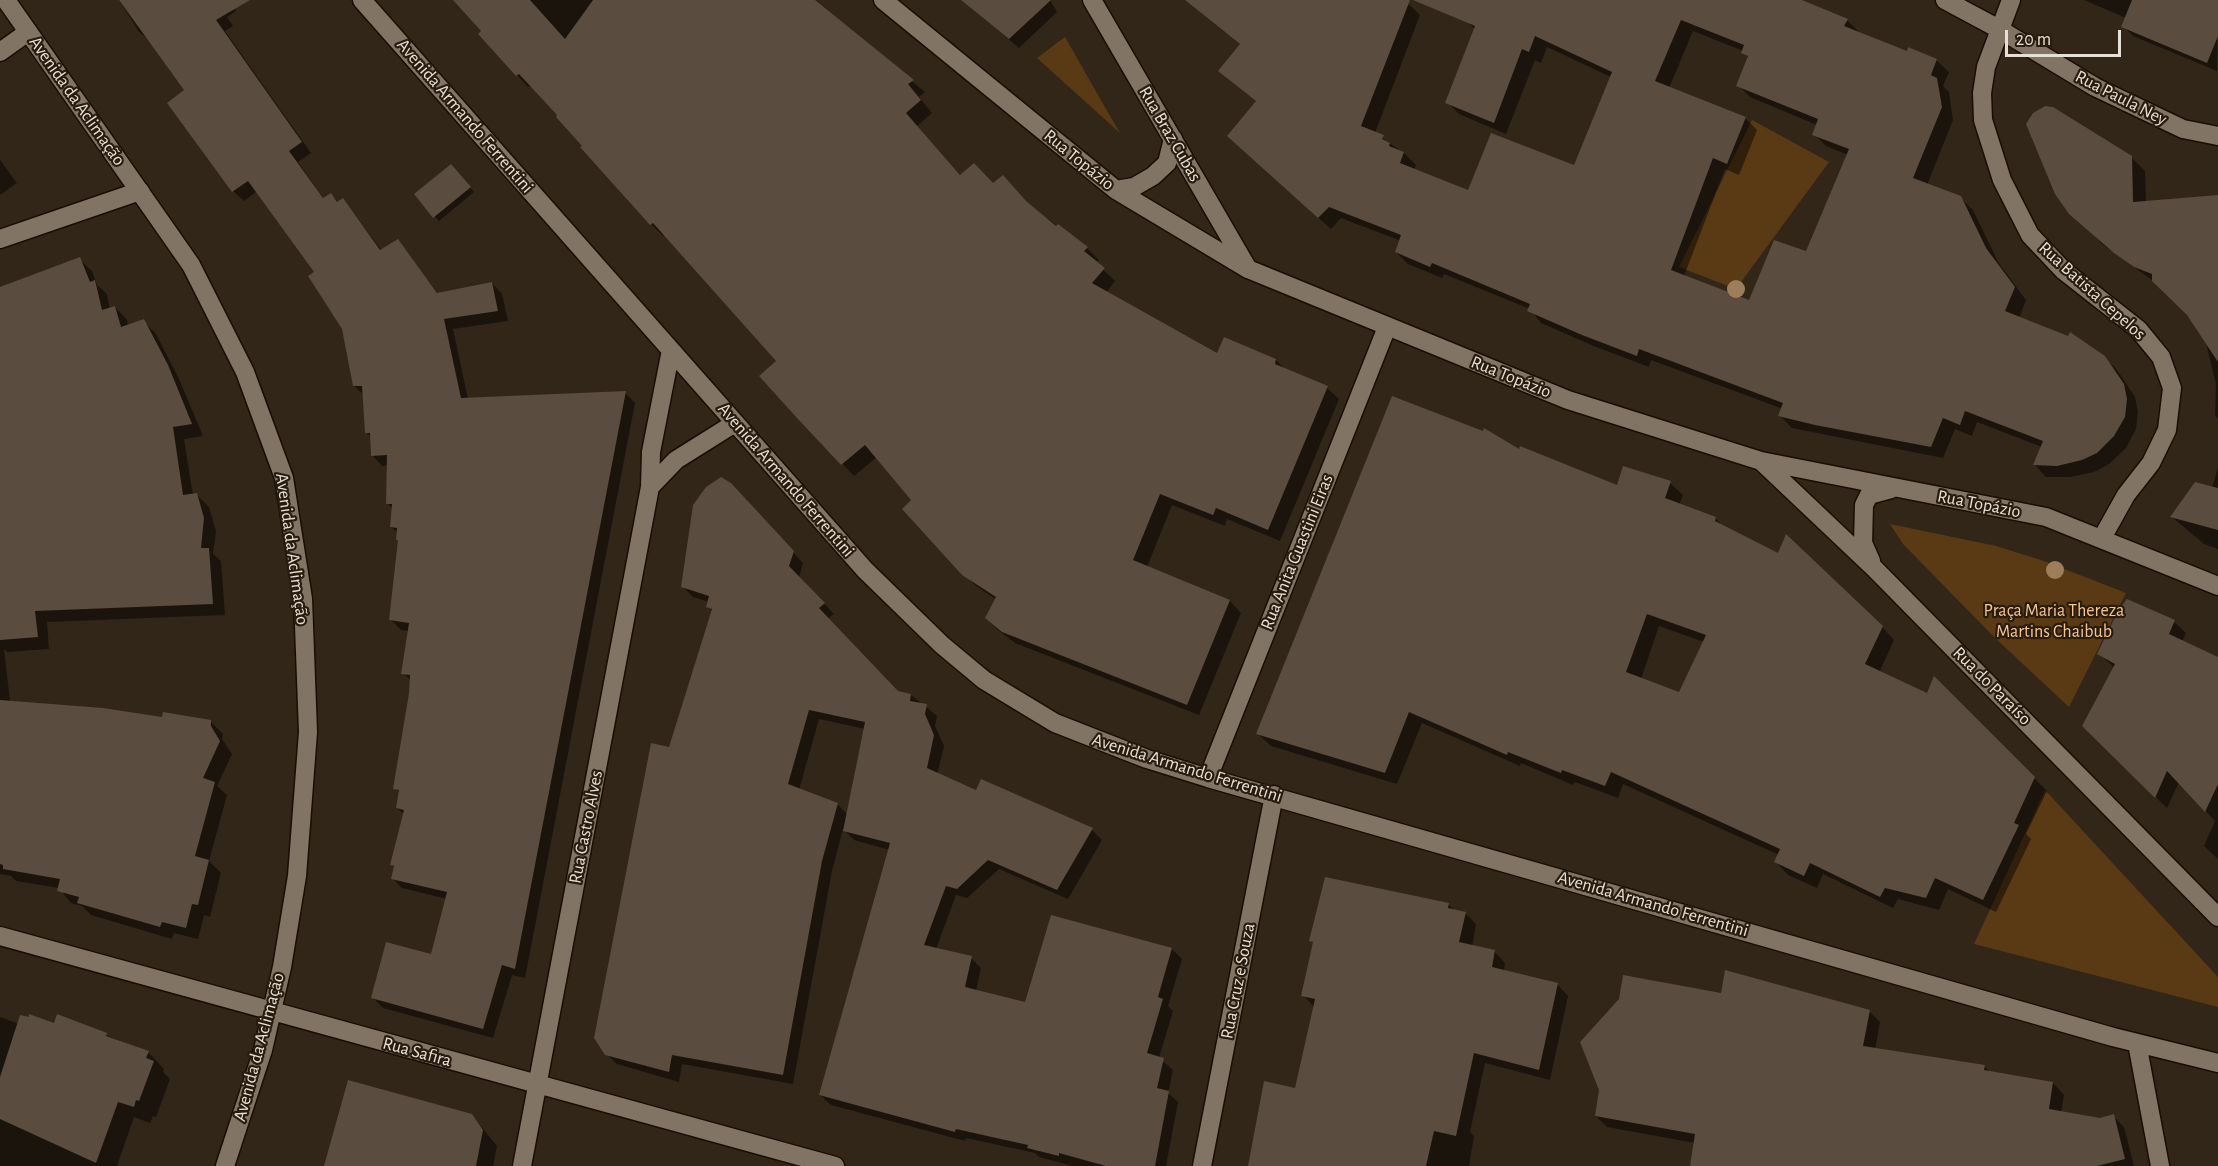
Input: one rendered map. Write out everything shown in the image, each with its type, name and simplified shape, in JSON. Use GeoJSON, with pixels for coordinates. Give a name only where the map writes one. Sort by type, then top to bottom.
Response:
{"type":"FeatureCollection","features":[{"type":"Feature","properties":{"kind":"street","name":"Avenida da Aclimação"},"geometry":{"type":"LineString","coordinates":[[6,0],[191,265],[245,372],[286,489],[303,599],[308,732],[297,876],[282,967],[262,1050],[225,1166]]}},
{"type":"Feature","properties":{"kind":"street","name":"Avenida Armando Ferrentini"},"geometry":{"type":"LineString","coordinates":[[362,0],[865,570],[942,645],[984,680],[1072,731],[1208,778],[2137,1043],[2218,1063]]}},
{"type":"Feature","properties":{"kind":"street","name":"Rua Topázio"},"geometry":{"type":"LineString","coordinates":[[883,0],[1116,190],[1248,269],[1568,400],[1761,461],[2046,517],[2218,586]]}},
{"type":"Feature","properties":{"kind":"street","name":"Rua Braz Cubas"},"geometry":{"type":"LineString","coordinates":[[1092,0],[1248,269]]}},
{"type":"Feature","properties":{"kind":"street","name":"Rua Paula Ney"},"geometry":{"type":"LineString","coordinates":[[1945,0],[1999,29],[2095,87],[2183,129],[2218,136]]}},
{"type":"Feature","properties":{"kind":"street","name":"Rua Batista Cepelos"},"geometry":{"type":"LineString","coordinates":[[2011,0],[1986,67],[1982,93],[1983,120],[2002,180],[2030,235],[2048,256],[2138,329],[2161,357],[2172,388],[2167,430],[2151,463],[2126,495],[2102,538]]}},
{"type":"Feature","properties":{"kind":"street"},"geometry":{"type":"LineString","coordinates":[[0,52],[28,32]]}},
{"type":"Feature","properties":{"kind":"street"},"geometry":{"type":"LineString","coordinates":[[1116,190],[1134,187],[1153,176],[1167,163],[1173,139]]}},
{"type":"Feature","properties":{"kind":"street"},"geometry":{"type":"LineString","coordinates":[[0,239],[140,191]]}},
{"type":"Feature","properties":{"kind":"street","name":"Rua Anita Guastini Eiras"},"geometry":{"type":"LineString","coordinates":[[1208,778],[1387,327]]}},
{"type":"Feature","properties":{"kind":"street","name":"Rua Castro Alves"},"geometry":{"type":"LineString","coordinates":[[522,1166],[650,487],[651,452],[671,350]]}},
{"type":"Feature","properties":{"kind":"street"},"geometry":{"type":"LineString","coordinates":[[650,487],[676,460],[735,423]]}},
{"type":"Feature","properties":{"kind":"street","name":"Rua do Paraíso"},"geometry":{"type":"LineString","coordinates":[[1761,461],[1874,567],[2218,917]]}},
{"type":"Feature","properties":{"kind":"street"},"geometry":{"type":"LineString","coordinates":[[1874,567],[1863,543],[1864,505],[1869,495],[1894,488]]}},
{"type":"Feature","properties":{"kind":"street","name":"Rua Cruz e Souza"},"geometry":{"type":"LineString","coordinates":[[1202,1166],[1274,795]]}},
{"type":"Feature","properties":{"kind":"street","name":"Rua Safira"},"geometry":{"type":"LineString","coordinates":[[0,936],[835,1166]]}},
{"type":"Feature","properties":{"kind":"street"},"geometry":{"type":"LineString","coordinates":[[2137,1043],[2160,1166]]}},
{"type":"Feature","properties":{"kind":"green space"},"geometry":{"type":"Polygon","coordinates":[[[1065,37],[1102,102],[1120,133],[1037,58],[1065,37]]]}},
{"type":"Feature","properties":{"kind":"green space"},"geometry":{"type":"Polygon","coordinates":[[[1752,120],[1829,162],[1736,289],[1679,267],[1752,120]]]}},
{"type":"Feature","properties":{"kind":"green space","name":"Praça Maria Thereza Martins Chaibub"},"geometry":{"type":"Polygon","coordinates":[[[1890,524],[1996,546],[2044,561],[2126,593],[2069,707],[1995,638],[1903,544],[1890,524]]]}},
{"type":"Feature","properties":{"kind":"green space"},"geometry":{"type":"Polygon","coordinates":[[[2045,790],[2218,977],[2218,1007],[1974,944],[2045,790]]]}},
{"type":"Feature","properties":{"kind":"building"},"geometry":{"type":"Polygon","coordinates":[[[119,0],[250,0],[216,20],[302,142],[289,151],[323,198],[331,193],[337,202],[343,198],[380,250],[398,239],[437,293],[492,282],[498,311],[444,319],[461,398],[626,391],[515,969],[502,965],[483,1029],[371,998],[386,942],[431,954],[447,892],[391,879],[394,866],[390,865],[404,810],[396,808],[399,790],[393,789],[410,675],[401,674],[409,623],[389,620],[398,540],[396,540],[397,528],[390,527],[392,504],[386,504],[387,455],[371,456],[370,433],[365,433],[362,386],[353,386],[342,329],[308,276],[314,272],[248,181],[232,192],[167,103],[184,90],[119,0]]]}},
{"type":"Feature","properties":{"kind":"building"},"geometry":{"type":"Polygon","coordinates":[[[453,0],[530,0],[565,39],[593,0],[815,0],[914,80],[908,84],[921,100],[906,113],[960,175],[974,163],[993,183],[1003,175],[1026,201],[1056,226],[1058,224],[1088,247],[1084,251],[1105,268],[1092,283],[1217,353],[1224,337],[1276,359],[1275,364],[1328,386],[1268,530],[1216,508],[1213,515],[1160,494],[1133,560],[1230,600],[1187,705],[1002,632],[985,618],[996,597],[962,575],[902,509],[911,500],[865,445],[841,465],[797,418],[759,376],[776,361],[653,223],[650,225],[580,147],[582,146],[556,117],[557,115],[519,74],[516,76],[478,34],[481,31],[453,0]]]}},
{"type":"Feature","properties":{"kind":"building"},"geometry":{"type":"Polygon","coordinates":[[[961,0],[1051,0],[1009,39],[961,0]]]}},
{"type":"Feature","properties":{"kind":"building"},"geometry":{"type":"Polygon","coordinates":[[[1185,0],[1410,0],[1361,126],[1384,135],[1382,139],[1390,143],[1389,146],[1404,152],[1400,163],[1468,190],[1491,133],[1574,165],[1612,72],[1535,36],[1529,52],[1522,49],[1494,123],[1445,103],[1475,26],[1413,0],[1802,0],[1848,19],[1844,26],[1907,51],[1908,47],[1937,59],[1931,75],[1937,78],[1942,107],[1913,178],[1961,196],[1986,248],[2015,287],[2005,311],[2068,336],[2070,332],[2105,356],[2124,384],[2127,399],[2125,417],[2114,436],[2097,453],[2082,460],[2057,466],[2033,465],[2043,441],[1965,411],[1960,425],[1943,418],[1931,447],[1815,425],[1778,416],[1783,403],[1639,349],[1637,356],[1582,335],[1527,311],[1530,304],[1432,263],[1430,267],[1395,252],[1401,235],[1329,207],[1318,218],[1227,136],[1256,101],[1218,71],[1240,44],[1185,0]],[[1681,20],[1655,81],[1746,117],[1727,164],[1713,158],[1671,270],[1749,300],[1774,240],[1806,251],[1849,149],[1812,135],[1818,119],[1736,86],[1748,56],[1741,53],[1744,45],[1681,20]]]}},
{"type":"Feature","properties":{"kind":"building"},"geometry":{"type":"Polygon","coordinates":[[[2132,0],[2218,0],[2218,36],[2207,63],[2121,27],[2132,0]]]}},
{"type":"Feature","properties":{"kind":"building"},"geometry":{"type":"Polygon","coordinates":[[[2045,106],[2053,107],[2132,156],[2133,202],[2218,195],[2218,362],[2187,315],[2152,281],[2152,274],[2134,267],[2114,253],[2069,214],[2055,194],[2026,124],[2033,113],[2045,106]]]}},
{"type":"Feature","properties":{"kind":"building"},"geometry":{"type":"Polygon","coordinates":[[[451,164],[471,187],[433,218],[414,194],[451,164]]]}},
{"type":"Feature","properties":{"kind":"building"},"geometry":{"type":"Polygon","coordinates":[[[80,257],[90,282],[95,280],[102,310],[115,306],[121,327],[144,319],[168,365],[192,424],[173,427],[183,495],[197,493],[204,518],[201,548],[209,548],[213,604],[35,611],[38,637],[0,640],[0,287],[80,257]]]}},
{"type":"Feature","properties":{"kind":"building"},"geometry":{"type":"Polygon","coordinates":[[[1392,396],[1483,431],[1484,428],[1519,449],[1520,446],[1617,485],[1623,466],[1671,481],[1665,498],[1716,517],[1715,521],[1778,553],[1786,534],[1883,626],[1865,664],[1927,693],[1934,676],[2035,777],[2014,823],[2019,825],[1983,900],[1935,878],[1926,898],[1885,888],[1880,897],[1810,863],[1804,876],[1774,862],[1780,849],[1611,772],[1605,786],[1562,770],[1561,773],[1508,752],[1507,755],[1409,712],[1385,773],[1256,734],[1392,396]],[[1647,614],[1626,672],[1679,692],[1706,635],[1647,614]]]}},
{"type":"Feature","properties":{"kind":"building"},"geometry":{"type":"Polygon","coordinates":[[[721,477],[731,483],[794,551],[789,566],[825,603],[819,608],[898,691],[911,694],[910,701],[927,704],[925,714],[934,735],[927,768],[976,790],[981,779],[1093,828],[1057,890],[988,860],[957,889],[946,886],[924,945],[972,956],[965,987],[1025,1002],[1051,915],[1172,948],[1158,997],[1163,999],[1147,1053],[1164,1058],[1157,1088],[1169,1091],[1155,1166],[1106,1166],[1059,1153],[1059,1156],[1027,1148],[1028,1145],[956,1129],[955,1132],[819,1095],[890,843],[843,831],[865,722],[809,710],[788,784],[838,803],[822,861],[783,1075],[672,1055],[669,1072],[605,1055],[594,1038],[651,743],[669,747],[712,609],[706,607],[709,596],[681,587],[693,505],[706,487],[721,477]]]}},
{"type":"Feature","properties":{"kind":"building"},"geometry":{"type":"Polygon","coordinates":[[[2195,482],[2218,488],[2218,530],[2170,517],[2195,482]]]}},
{"type":"Feature","properties":{"kind":"building"},"geometry":{"type":"Polygon","coordinates":[[[2127,599],[2175,620],[2169,634],[2218,657],[2218,784],[2205,812],[2167,771],[2155,798],[2082,726],[2115,664],[2097,654],[2119,609],[2127,599]]]}},
{"type":"Feature","properties":{"kind":"building"},"geometry":{"type":"Polygon","coordinates":[[[0,700],[103,708],[162,717],[163,712],[211,720],[211,726],[220,741],[203,778],[215,782],[195,856],[209,860],[198,905],[192,904],[186,928],[162,922],[160,927],[77,903],[79,897],[57,891],[60,879],[3,869],[3,865],[0,864],[0,700]]]}},
{"type":"Feature","properties":{"kind":"building"},"geometry":{"type":"Polygon","coordinates":[[[1325,877],[1449,903],[1448,908],[1466,912],[1459,942],[1495,950],[1492,967],[1558,983],[1539,1070],[1474,1053],[1456,1136],[1434,1131],[1426,1166],[1248,1166],[1264,1081],[1295,1088],[1315,999],[1301,996],[1313,942],[1309,941],[1325,877]]]}},
{"type":"Feature","properties":{"kind":"building"},"geometry":{"type":"Polygon","coordinates":[[[1725,970],[1870,1010],[1863,1046],[1985,1065],[1984,1070],[2053,1082],[2049,1109],[2100,1118],[2114,1114],[2125,1159],[2097,1166],[1690,1166],[1695,1134],[1595,1116],[1599,1090],[1580,1042],[1619,999],[1623,975],[1721,993],[1725,970]]]}},
{"type":"Feature","properties":{"kind":"building"},"geometry":{"type":"Polygon","coordinates":[[[29,1014],[54,1023],[57,1014],[107,1033],[106,1036],[149,1051],[146,1058],[154,1061],[139,1101],[136,1100],[134,1107],[118,1102],[96,1163],[0,1119],[0,1077],[20,1015],[29,1017],[29,1014]]]}},
{"type":"Feature","properties":{"kind":"building"},"geometry":{"type":"Polygon","coordinates":[[[348,1080],[472,1114],[483,1130],[476,1166],[324,1166],[348,1080]]]}}]}
